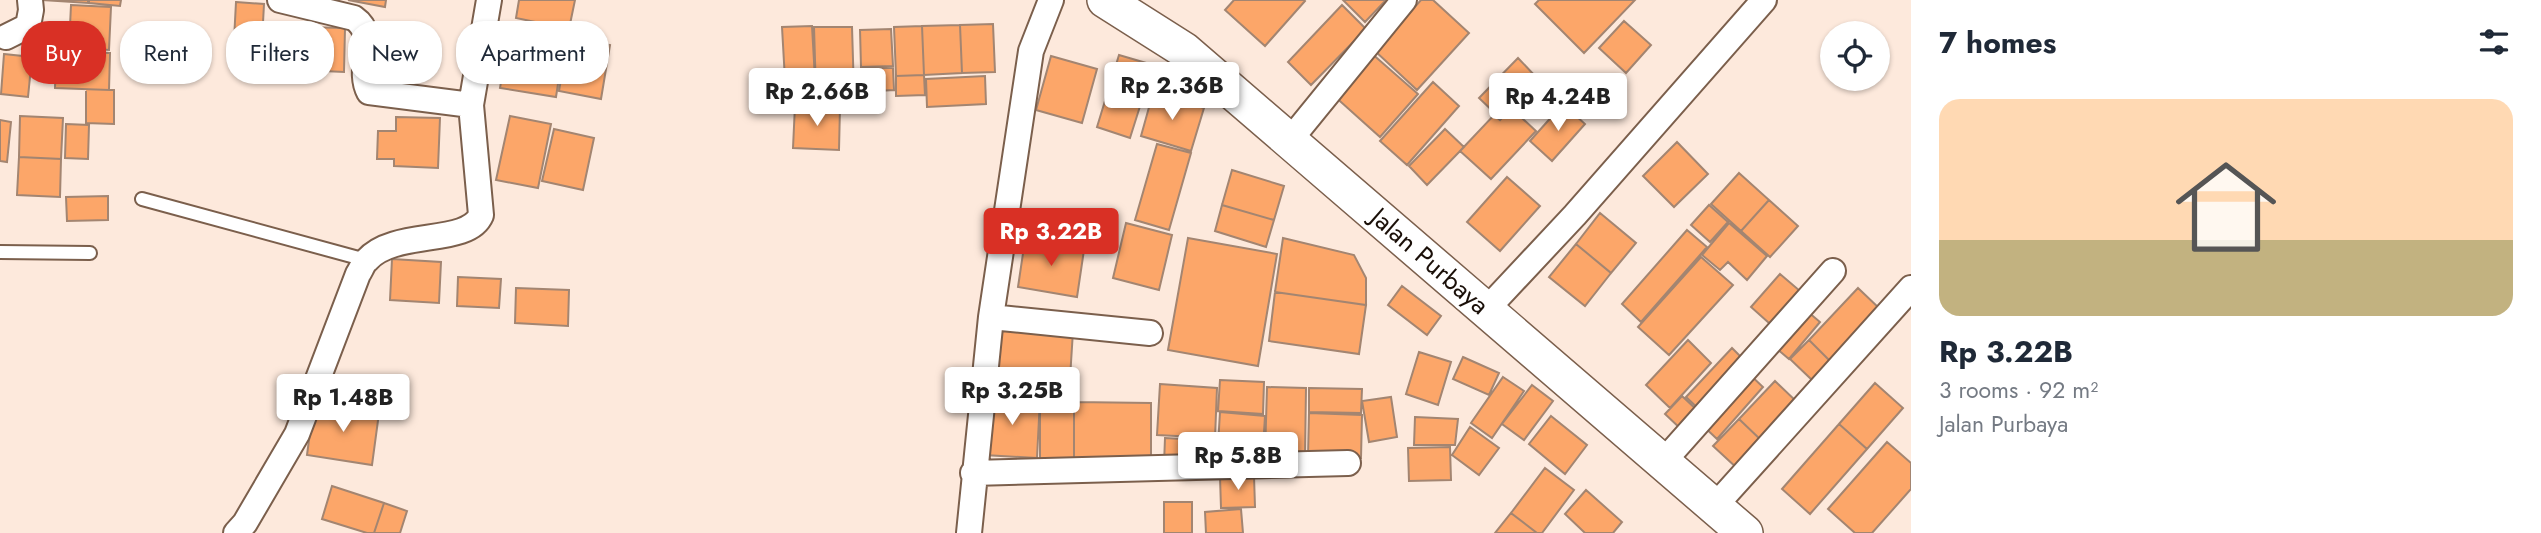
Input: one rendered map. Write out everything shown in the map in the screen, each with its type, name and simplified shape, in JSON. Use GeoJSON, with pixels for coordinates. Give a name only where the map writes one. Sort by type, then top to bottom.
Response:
{"type":"FeatureCollection","features":[{"type":"Feature","properties":{"kind":"main road","name":"Jalan Purbaya"},"geometry":{"type":"LineString","coordinates":[[1105,0],[1141,10],[1745,533]]}},
{"type":"Feature","properties":{"kind":"street"},"geometry":{"type":"LineString","coordinates":[[6,37],[28,26],[30,0]]}},
{"type":"Feature","properties":{"kind":"street"},"geometry":{"type":"LineString","coordinates":[[280,0],[354,18],[361,23],[367,32],[365,84],[369,92],[471,105]]}},
{"type":"Feature","properties":{"kind":"street"},"geometry":{"type":"LineString","coordinates":[[236,533],[245,523],[297,435],[358,274],[366,260],[382,248],[413,239],[456,233],[469,229],[478,222],[481,215],[471,105],[489,0]]}},
{"type":"Feature","properties":{"kind":"street"},"geometry":{"type":"LineString","coordinates":[[969,533],[973,473],[991,317],[1031,51],[1051,0]]}},
{"type":"Feature","properties":{"kind":"street"},"geometry":{"type":"LineString","coordinates":[[1290,140],[1405,0]]}},
{"type":"Feature","properties":{"kind":"street"},"geometry":{"type":"LineString","coordinates":[[1486,310],[1575,215],[1764,0]]}},
{"type":"Feature","properties":{"kind":"street"},"geometry":{"type":"LineString","coordinates":[[1664,462],[1833,271]]}},
{"type":"Feature","properties":{"kind":"street"},"geometry":{"type":"LineString","coordinates":[[1715,506],[1911,288]]}},
{"type":"Feature","properties":{"kind":"street"},"geometry":{"type":"LineString","coordinates":[[991,317],[1150,333]]}},
{"type":"Feature","properties":{"kind":"street"},"geometry":{"type":"LineString","coordinates":[[973,473],[1348,463]]}},
{"type":"Feature","properties":{"kind":"lane"},"geometry":{"type":"LineString","coordinates":[[142,199],[366,260]]}},
{"type":"Feature","properties":{"kind":"lane"},"geometry":{"type":"LineString","coordinates":[[0,252],[90,253]]}},
{"type":"Feature","properties":{"kind":"building"},"geometry":{"type":"Polygon","coordinates":[[[42,0],[88,0],[88,3],[42,0]]]}},
{"type":"Feature","properties":{"kind":"building"},"geometry":{"type":"Polygon","coordinates":[[[89,0],[121,0],[120,6],[89,3],[89,0]]]}},
{"type":"Feature","properties":{"kind":"building"},"geometry":{"type":"Polygon","coordinates":[[[348,0],[386,0],[385,7],[348,0]]]}},
{"type":"Feature","properties":{"kind":"building"},"geometry":{"type":"Polygon","coordinates":[[[519,0],[575,0],[571,21],[530,21],[516,18],[519,0]]]}},
{"type":"Feature","properties":{"kind":"building"},"geometry":{"type":"Polygon","coordinates":[[[1234,0],[1305,1],[1265,46],[1225,10],[1234,0]]]}},
{"type":"Feature","properties":{"kind":"building"},"geometry":{"type":"Polygon","coordinates":[[[1343,0],[1386,0],[1365,22],[1343,0]]]}},
{"type":"Feature","properties":{"kind":"building"},"geometry":{"type":"Polygon","coordinates":[[[1421,0],[1433,0],[1469,33],[1417,90],[1375,51],[1421,0]]]}},
{"type":"Feature","properties":{"kind":"building"},"geometry":{"type":"Polygon","coordinates":[[[1539,0],[1635,0],[1584,53],[1535,4],[1539,0]]]}},
{"type":"Feature","properties":{"kind":"building"},"geometry":{"type":"Polygon","coordinates":[[[236,2],[264,4],[263,21],[235,21],[236,2]]]}},
{"type":"Feature","properties":{"kind":"building"},"geometry":{"type":"Polygon","coordinates":[[[71,5],[111,7],[109,50],[106,50],[106,21],[70,21],[71,5]]]}},
{"type":"Feature","properties":{"kind":"building"},"geometry":{"type":"Polygon","coordinates":[[[1342,5],[1366,29],[1311,85],[1288,62],[1342,5]]]}},
{"type":"Feature","properties":{"kind":"building"},"geometry":{"type":"Polygon","coordinates":[[[1624,21],[1651,45],[1626,73],[1599,48],[1624,21]]]}},
{"type":"Feature","properties":{"kind":"building"},"geometry":{"type":"Polygon","coordinates":[[[993,24],[995,72],[962,73],[960,25],[993,24]]]}},
{"type":"Feature","properties":{"kind":"building"},"geometry":{"type":"Polygon","coordinates":[[[960,25],[962,73],[924,75],[922,26],[960,25]]]}},
{"type":"Feature","properties":{"kind":"building"},"geometry":{"type":"Polygon","coordinates":[[[812,26],[815,79],[785,80],[782,27],[812,26]]]}},
{"type":"Feature","properties":{"kind":"building"},"geometry":{"type":"Polygon","coordinates":[[[922,26],[924,75],[896,76],[894,27],[922,26]]]}},
{"type":"Feature","properties":{"kind":"building"},"geometry":{"type":"Polygon","coordinates":[[[814,27],[852,27],[854,92],[816,93],[814,27]]]}},
{"type":"Feature","properties":{"kind":"building"},"geometry":{"type":"Polygon","coordinates":[[[334,28],[345,28],[344,72],[334,72],[334,28]]]}},
{"type":"Feature","properties":{"kind":"building"},"geometry":{"type":"Polygon","coordinates":[[[891,29],[893,66],[861,67],[860,30],[891,29]]]}},
{"type":"Feature","properties":{"kind":"building"},"geometry":{"type":"Polygon","coordinates":[[[1370,52],[1418,94],[1380,137],[1332,94],[1370,52]]]}},
{"type":"Feature","properties":{"kind":"building"},"geometry":{"type":"Polygon","coordinates":[[[106,53],[110,53],[109,90],[55,88],[55,84],[106,84],[106,53]]]}},
{"type":"Feature","properties":{"kind":"building"},"geometry":{"type":"Polygon","coordinates":[[[4,54],[21,56],[21,84],[29,84],[28,97],[1,94],[4,54]]]}},
{"type":"Feature","properties":{"kind":"building"},"geometry":{"type":"Polygon","coordinates":[[[1119,55],[1153,65],[1130,138],[1097,127],[1119,55]]]}},
{"type":"Feature","properties":{"kind":"building"},"geometry":{"type":"Polygon","coordinates":[[[1051,56],[1097,69],[1082,123],[1036,110],[1051,56]]]}},
{"type":"Feature","properties":{"kind":"building"},"geometry":{"type":"Polygon","coordinates":[[[1518,58],[1537,78],[1499,117],[1479,98],[1518,58]]]}},
{"type":"Feature","properties":{"kind":"building"},"geometry":{"type":"Polygon","coordinates":[[[876,68],[893,68],[894,90],[877,91],[876,68]]]}},
{"type":"Feature","properties":{"kind":"building"},"geometry":{"type":"Polygon","coordinates":[[[924,75],[925,95],[896,96],[896,76],[924,75]]]}},
{"type":"Feature","properties":{"kind":"building"},"geometry":{"type":"Polygon","coordinates":[[[985,76],[986,104],[927,107],[926,79],[985,76]]]}},
{"type":"Feature","properties":{"kind":"building"},"geometry":{"type":"Polygon","coordinates":[[[1433,82],[1459,106],[1407,165],[1380,141],[1433,82]]]}},
{"type":"Feature","properties":{"kind":"building"},"geometry":{"type":"Polygon","coordinates":[[[501,84],[558,84],[556,97],[500,88],[501,84]]]}},
{"type":"Feature","properties":{"kind":"building"},"geometry":{"type":"Polygon","coordinates":[[[560,84],[604,84],[601,99],[559,91],[560,84]]]}},
{"type":"Feature","properties":{"kind":"building"},"geometry":{"type":"Polygon","coordinates":[[[86,90],[114,90],[114,124],[86,123],[86,90]]]}},
{"type":"Feature","properties":{"kind":"building"},"geometry":{"type":"Polygon","coordinates":[[[1153,93],[1204,108],[1191,151],[1141,136],[1153,93]]]}},
{"type":"Feature","properties":{"kind":"building"},"geometry":{"type":"Polygon","coordinates":[[[1563,104],[1585,124],[1552,161],[1530,141],[1563,104]]]}},
{"type":"Feature","properties":{"kind":"building"},"geometry":{"type":"Polygon","coordinates":[[[795,105],[840,107],[839,150],[793,148],[795,105]]]}},
{"type":"Feature","properties":{"kind":"building"},"geometry":{"type":"Polygon","coordinates":[[[1511,108],[1536,131],[1491,179],[1460,151],[1494,115],[1500,120],[1511,108]]]}},
{"type":"Feature","properties":{"kind":"building"},"geometry":{"type":"Polygon","coordinates":[[[20,116],[63,118],[61,159],[19,157],[20,116]]]}},
{"type":"Feature","properties":{"kind":"building"},"geometry":{"type":"Polygon","coordinates":[[[510,116],[551,124],[538,188],[496,180],[510,116]]]}},
{"type":"Feature","properties":{"kind":"building"},"geometry":{"type":"Polygon","coordinates":[[[396,117],[440,118],[438,168],[394,166],[394,159],[377,159],[378,131],[396,131],[396,117]]]}},
{"type":"Feature","properties":{"kind":"building"},"geometry":{"type":"Polygon","coordinates":[[[0,120],[11,122],[7,162],[0,161],[0,120]]]}},
{"type":"Feature","properties":{"kind":"building"},"geometry":{"type":"Polygon","coordinates":[[[66,124],[89,125],[88,159],[65,158],[66,124]]]}},
{"type":"Feature","properties":{"kind":"building"},"geometry":{"type":"Polygon","coordinates":[[[554,129],[594,138],[583,190],[542,181],[554,129]]]}},
{"type":"Feature","properties":{"kind":"building"},"geometry":{"type":"Polygon","coordinates":[[[1445,129],[1464,147],[1427,185],[1409,166],[1445,129]]]}},
{"type":"Feature","properties":{"kind":"building"},"geometry":{"type":"Polygon","coordinates":[[[1677,142],[1708,174],[1674,207],[1643,176],[1677,142]]]}},
{"type":"Feature","properties":{"kind":"building"},"geometry":{"type":"Polygon","coordinates":[[[1157,144],[1191,153],[1169,230],[1135,220],[1157,144]]]}},
{"type":"Feature","properties":{"kind":"building"},"geometry":{"type":"Polygon","coordinates":[[[19,157],[61,159],[60,197],[17,195],[19,157]]]}},
{"type":"Feature","properties":{"kind":"building"},"geometry":{"type":"Polygon","coordinates":[[[1232,170],[1284,186],[1274,220],[1222,205],[1232,170]]]}},
{"type":"Feature","properties":{"kind":"building"},"geometry":{"type":"Polygon","coordinates":[[[1739,173],[1769,200],[1741,231],[1711,204],[1739,173]]]}},
{"type":"Feature","properties":{"kind":"building"},"geometry":{"type":"Polygon","coordinates":[[[1507,177],[1540,206],[1500,251],[1467,222],[1507,177]]]}},
{"type":"Feature","properties":{"kind":"building"},"geometry":{"type":"Polygon","coordinates":[[[108,196],[108,220],[67,221],[66,197],[108,196]]]}},
{"type":"Feature","properties":{"kind":"building"},"geometry":{"type":"Polygon","coordinates":[[[1769,200],[1798,226],[1770,257],[1741,231],[1769,200]]]}},
{"type":"Feature","properties":{"kind":"building"},"geometry":{"type":"Polygon","coordinates":[[[1222,205],[1274,220],[1266,247],[1215,231],[1222,205]]]}},
{"type":"Feature","properties":{"kind":"building"},"geometry":{"type":"Polygon","coordinates":[[[1709,205],[1728,222],[1710,242],[1691,225],[1709,205]]]}},
{"type":"Feature","properties":{"kind":"building"},"geometry":{"type":"Polygon","coordinates":[[[1600,213],[1636,243],[1611,273],[1576,244],[1600,213]]]}},
{"type":"Feature","properties":{"kind":"building"},"geometry":{"type":"Polygon","coordinates":[[[1126,223],[1172,235],[1159,290],[1113,278],[1126,223]]]}},
{"type":"Feature","properties":{"kind":"building"},"geometry":{"type":"Polygon","coordinates":[[[1729,223],[1767,256],[1747,280],[1728,262],[1720,270],[1702,255],[1729,223]]]}},
{"type":"Feature","properties":{"kind":"building"},"geometry":{"type":"Polygon","coordinates":[[[1687,230],[1707,247],[1641,322],[1622,304],[1687,230]]]}},
{"type":"Feature","properties":{"kind":"building"},"geometry":{"type":"Polygon","coordinates":[[[1188,238],[1277,254],[1258,366],[1168,350],[1188,238]]]}},
{"type":"Feature","properties":{"kind":"building"},"geometry":{"type":"Polygon","coordinates":[[[1283,238],[1354,255],[1366,278],[1366,305],[1275,292],[1283,238]]]}},
{"type":"Feature","properties":{"kind":"building"},"geometry":{"type":"Polygon","coordinates":[[[1025,240],[1084,250],[1077,297],[1018,287],[1025,240]]]}},
{"type":"Feature","properties":{"kind":"building"},"geometry":{"type":"Polygon","coordinates":[[[1576,244],[1611,273],[1585,306],[1549,277],[1576,244]]]}},
{"type":"Feature","properties":{"kind":"building"},"geometry":{"type":"Polygon","coordinates":[[[1701,257],[1733,285],[1669,355],[1638,327],[1701,257]]]}},
{"type":"Feature","properties":{"kind":"building"},"geometry":{"type":"Polygon","coordinates":[[[392,259],[441,262],[439,303],[390,300],[392,259]]]}},
{"type":"Feature","properties":{"kind":"building"},"geometry":{"type":"Polygon","coordinates":[[[1780,274],[1807,297],[1778,331],[1751,307],[1780,274]]]}},
{"type":"Feature","properties":{"kind":"building"},"geometry":{"type":"Polygon","coordinates":[[[458,277],[501,279],[499,308],[457,306],[458,277]]]}},
{"type":"Feature","properties":{"kind":"building"},"geometry":{"type":"Polygon","coordinates":[[[1402,286],[1441,316],[1427,335],[1388,305],[1402,286]]]}},
{"type":"Feature","properties":{"kind":"building"},"geometry":{"type":"Polygon","coordinates":[[[516,288],[569,290],[568,326],[515,323],[516,288]]]}},
{"type":"Feature","properties":{"kind":"building"},"geometry":{"type":"Polygon","coordinates":[[[1858,288],[1880,309],[1830,361],[1809,340],[1858,288]]]}},
{"type":"Feature","properties":{"kind":"building"},"geometry":{"type":"Polygon","coordinates":[[[1275,292],[1366,305],[1359,354],[1269,341],[1275,292]]]}},
{"type":"Feature","properties":{"kind":"building"},"geometry":{"type":"Polygon","coordinates":[[[1807,311],[1820,322],[1789,359],[1776,348],[1807,311]]]}},
{"type":"Feature","properties":{"kind":"building"},"geometry":{"type":"Polygon","coordinates":[[[997,325],[1073,331],[1069,394],[992,388],[997,325]]]}},
{"type":"Feature","properties":{"kind":"building"},"geometry":{"type":"Polygon","coordinates":[[[1688,340],[1711,363],[1670,408],[1646,385],[1688,340]]]}},
{"type":"Feature","properties":{"kind":"building"},"geometry":{"type":"Polygon","coordinates":[[[1809,340],[1830,361],[1812,380],[1790,359],[1809,340]]]}},
{"type":"Feature","properties":{"kind":"building"},"geometry":{"type":"Polygon","coordinates":[[[1732,348],[1748,364],[1702,412],[1686,397],[1732,348]]]}},
{"type":"Feature","properties":{"kind":"building"},"geometry":{"type":"Polygon","coordinates":[[[1419,352],[1451,362],[1438,405],[1406,394],[1419,352]]]}},
{"type":"Feature","properties":{"kind":"building"},"geometry":{"type":"Polygon","coordinates":[[[1463,357],[1499,373],[1489,395],[1453,379],[1463,357]]]}},
{"type":"Feature","properties":{"kind":"building"},"geometry":{"type":"Polygon","coordinates":[[[1746,371],[1763,387],[1717,439],[1700,423],[1746,371]]]}},
{"type":"Feature","properties":{"kind":"building"},"geometry":{"type":"Polygon","coordinates":[[[1503,377],[1524,391],[1492,438],[1471,423],[1503,377]]]}},
{"type":"Feature","properties":{"kind":"building"},"geometry":{"type":"Polygon","coordinates":[[[1220,380],[1264,382],[1263,414],[1218,411],[1220,380]]]}},
{"type":"Feature","properties":{"kind":"building"},"geometry":{"type":"Polygon","coordinates":[[[1775,381],[1798,403],[1763,442],[1739,419],[1775,381]]]}},
{"type":"Feature","properties":{"kind":"building"},"geometry":{"type":"Polygon","coordinates":[[[1875,383],[1903,408],[1867,449],[1839,424],[1875,383]]]}},
{"type":"Feature","properties":{"kind":"building"},"geometry":{"type":"Polygon","coordinates":[[[1160,384],[1217,388],[1215,438],[1157,435],[1160,384]]]}},
{"type":"Feature","properties":{"kind":"building"},"geometry":{"type":"Polygon","coordinates":[[[1532,385],[1553,401],[1524,440],[1502,424],[1532,385]]]}},
{"type":"Feature","properties":{"kind":"building"},"geometry":{"type":"Polygon","coordinates":[[[1267,387],[1306,388],[1305,456],[1265,455],[1267,387]]]}},
{"type":"Feature","properties":{"kind":"building"},"geometry":{"type":"Polygon","coordinates":[[[1309,388],[1362,389],[1361,413],[1309,412],[1309,388]]]}},
{"type":"Feature","properties":{"kind":"building"},"geometry":{"type":"Polygon","coordinates":[[[985,396],[1040,399],[1037,458],[984,455],[985,396]]]}},
{"type":"Feature","properties":{"kind":"building"},"geometry":{"type":"Polygon","coordinates":[[[1682,396],[1699,412],[1682,430],[1665,414],[1682,396]]]}},
{"type":"Feature","properties":{"kind":"building"},"geometry":{"type":"Polygon","coordinates":[[[1391,397],[1397,437],[1369,442],[1362,401],[1391,397]]]}},
{"type":"Feature","properties":{"kind":"building"},"geometry":{"type":"Polygon","coordinates":[[[1040,402],[1074,402],[1074,461],[1040,461],[1040,402]]]}},
{"type":"Feature","properties":{"kind":"building"},"geometry":{"type":"Polygon","coordinates":[[[1074,402],[1151,403],[1151,462],[1074,461],[1074,402]]]}},
{"type":"Feature","properties":{"kind":"building"},"geometry":{"type":"Polygon","coordinates":[[[314,403],[379,413],[372,465],[307,455],[314,403]]]}},
{"type":"Feature","properties":{"kind":"building"},"geometry":{"type":"Polygon","coordinates":[[[1220,412],[1265,416],[1262,465],[1217,462],[1220,412]]]}},
{"type":"Feature","properties":{"kind":"building"},"geometry":{"type":"Polygon","coordinates":[[[1309,413],[1362,415],[1361,458],[1308,457],[1309,413]]]}},
{"type":"Feature","properties":{"kind":"building"},"geometry":{"type":"Polygon","coordinates":[[[1551,416],[1587,445],[1565,474],[1529,444],[1551,416]]]}},
{"type":"Feature","properties":{"kind":"building"},"geometry":{"type":"Polygon","coordinates":[[[1415,417],[1458,419],[1455,445],[1414,445],[1415,417]]]}},
{"type":"Feature","properties":{"kind":"building"},"geometry":{"type":"Polygon","coordinates":[[[1739,419],[1763,442],[1738,469],[1713,446],[1739,419]]]}},
{"type":"Feature","properties":{"kind":"building"},"geometry":{"type":"Polygon","coordinates":[[[1839,424],[1867,449],[1810,514],[1782,489],[1839,424]]]}},
{"type":"Feature","properties":{"kind":"building"},"geometry":{"type":"Polygon","coordinates":[[[1470,427],[1499,448],[1479,475],[1452,455],[1470,427]]]}},
{"type":"Feature","properties":{"kind":"building"},"geometry":{"type":"Polygon","coordinates":[[[1165,438],[1218,441],[1217,466],[1164,464],[1165,438]]]}},
{"type":"Feature","properties":{"kind":"building"},"geometry":{"type":"Polygon","coordinates":[[[1887,442],[1911,463],[1911,489],[1872,533],[1855,533],[1828,509],[1887,442]]]}},
{"type":"Feature","properties":{"kind":"building"},"geometry":{"type":"Polygon","coordinates":[[[1450,447],[1451,480],[1409,481],[1408,448],[1450,447]]]}},
{"type":"Feature","properties":{"kind":"building"},"geometry":{"type":"Polygon","coordinates":[[[1545,468],[1574,490],[1542,533],[1537,533],[1511,513],[1545,468]]]}},
{"type":"Feature","properties":{"kind":"building"},"geometry":{"type":"Polygon","coordinates":[[[1254,476],[1255,507],[1221,508],[1220,477],[1254,476]]]}},
{"type":"Feature","properties":{"kind":"building"},"geometry":{"type":"Polygon","coordinates":[[[332,486],[384,503],[374,533],[322,519],[332,486]]]}},
{"type":"Feature","properties":{"kind":"building"},"geometry":{"type":"Polygon","coordinates":[[[1586,490],[1622,522],[1613,533],[1585,533],[1565,514],[1586,490]]]}},
{"type":"Feature","properties":{"kind":"building"},"geometry":{"type":"Polygon","coordinates":[[[1164,502],[1192,502],[1192,533],[1164,533],[1164,502]]]}},
{"type":"Feature","properties":{"kind":"building"},"geometry":{"type":"Polygon","coordinates":[[[384,503],[407,511],[400,533],[374,533],[384,503]]]}},
{"type":"Feature","properties":{"kind":"building"},"geometry":{"type":"Polygon","coordinates":[[[1241,509],[1243,533],[1206,533],[1205,512],[1241,509]]]}},
{"type":"Feature","properties":{"kind":"building"},"geometry":{"type":"Polygon","coordinates":[[[1511,513],[1537,533],[1495,533],[1511,513]]]}}]}
